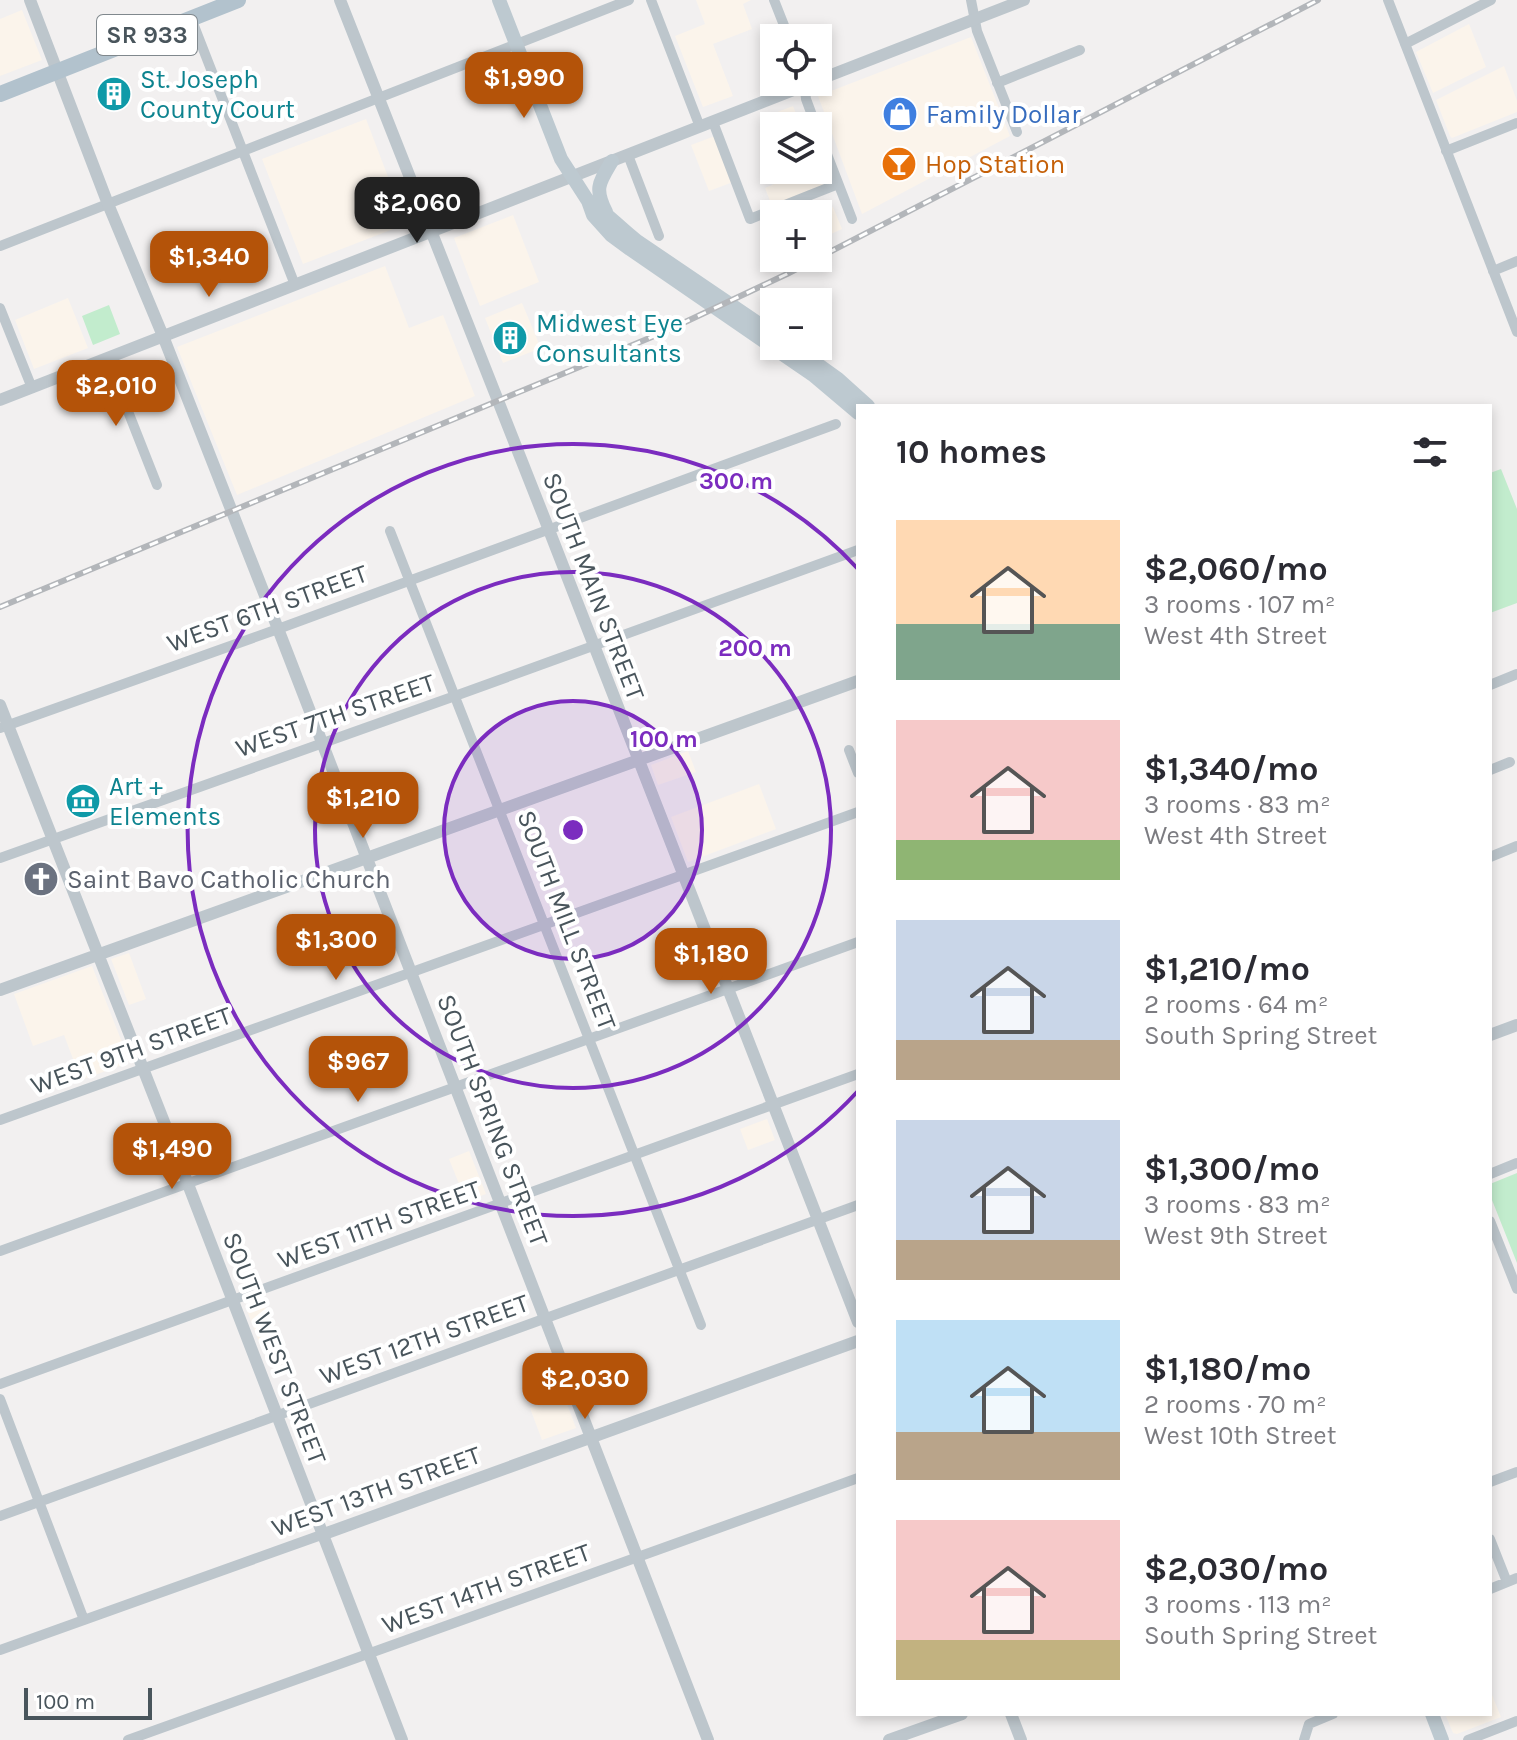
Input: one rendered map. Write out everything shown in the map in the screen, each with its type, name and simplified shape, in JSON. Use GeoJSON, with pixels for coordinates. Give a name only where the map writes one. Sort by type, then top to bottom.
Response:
{"type":"FeatureCollection","features":[{"type":"Feature","properties":{"kind":"main road","name":"SR 933"},"geometry":{"type":"LineString","coordinates":[[0,94],[238,0]]}},
{"type":"Feature","properties":{"kind":"main road"},"geometry":{"type":"LineString","coordinates":[[499,0],[561,159],[588,201],[593,215],[611,235],[813,375],[856,411]]}},
{"type":"Feature","properties":{"kind":"main road"},"geometry":{"type":"LineString","coordinates":[[608,216],[598,189],[612,161]]}},
{"type":"Feature","properties":{"kind":"main road"},"geometry":{"type":"LineString","coordinates":[[588,201],[637,241],[760,324]]}},
{"type":"Feature","properties":{"kind":"main road"},"geometry":{"type":"LineString","coordinates":[[812,360],[866,404]]}},
{"type":"Feature","properties":{"kind":"main road"},"geometry":{"type":"LineString","coordinates":[[1433,1716],[1442,1740]]}},
{"type":"Feature","properties":{"kind":"street","name":"SOUTH SPRING STREET"},"geometry":{"type":"LineString","coordinates":[[30,0],[412,972],[708,1740]]}},
{"type":"Feature","properties":{"kind":"street","name":"SOUTH MAIN STREET"},"geometry":{"type":"LineString","coordinates":[[340,0],[856,1317]]}},
{"type":"Feature","properties":{"kind":"street"},"geometry":{"type":"LineString","coordinates":[[0,246],[629,0]]}},
{"type":"Feature","properties":{"kind":"street"},"geometry":{"type":"LineString","coordinates":[[651,0],[750,219],[838,184]]}},
{"type":"Feature","properties":{"kind":"street"},"geometry":{"type":"LineString","coordinates":[[774,0],[783,24]]}},
{"type":"Feature","properties":{"kind":"street"},"geometry":{"type":"LineString","coordinates":[[971,0],[978,32],[1017,132]]}},
{"type":"Feature","properties":{"kind":"street"},"geometry":{"type":"LineString","coordinates":[[832,74],[1024,0]]}},
{"type":"Feature","properties":{"kind":"street"},"geometry":{"type":"LineString","coordinates":[[1388,0],[1517,332]]}},
{"type":"Feature","properties":{"kind":"street"},"geometry":{"type":"LineString","coordinates":[[1405,44],[1491,0]]}},
{"type":"Feature","properties":{"kind":"street"},"geometry":{"type":"LineString","coordinates":[[191,18],[295,285]]}},
{"type":"Feature","properties":{"kind":"street"},"geometry":{"type":"LineString","coordinates":[[997,83],[1080,50]]}},
{"type":"Feature","properties":{"kind":"street"},"geometry":{"type":"LineString","coordinates":[[0,400],[777,96]]}},
{"type":"Feature","properties":{"kind":"street"},"geometry":{"type":"LineString","coordinates":[[1446,151],[1517,123]]}},
{"type":"Feature","properties":{"kind":"street"},"geometry":{"type":"LineString","coordinates":[[628,155],[659,236]]}},
{"type":"Feature","properties":{"kind":"street"},"geometry":{"type":"LineString","coordinates":[[832,168],[852,219]]}},
{"type":"Feature","properties":{"kind":"street"},"geometry":{"type":"LineString","coordinates":[[1493,271],[1517,261]]}},
{"type":"Feature","properties":{"kind":"street"},"geometry":{"type":"LineString","coordinates":[[0,308],[32,388]]}},
{"type":"Feature","properties":{"kind":"street"},"geometry":{"type":"LineString","coordinates":[[107,358],[157,485]]}},
{"type":"Feature","properties":{"kind":"street","name":"WEST 6TH STREET"},"geometry":{"type":"LineString","coordinates":[[4,726],[836,424]]}},
{"type":"Feature","properties":{"kind":"street","name":"SOUTH MILL STREET"},"geometry":{"type":"LineString","coordinates":[[390,531],[701,1325]]}},
{"type":"Feature","properties":{"kind":"street","name":"WEST 7TH STREET"},"geometry":{"type":"LineString","coordinates":[[0,858],[856,551]]}},
{"type":"Feature","properties":{"kind":"street"},"geometry":{"type":"LineString","coordinates":[[1492,684],[1517,674]]}},
{"type":"Feature","properties":{"kind":"street"},"geometry":{"type":"LineString","coordinates":[[0,990],[856,682]]}},
{"type":"Feature","properties":{"kind":"street","name":"SOUTH WEST STREET"},"geometry":{"type":"LineString","coordinates":[[0,705],[4,726],[53,839],[144,1069],[402,1740]]}},
{"type":"Feature","properties":{"kind":"street"},"geometry":{"type":"LineString","coordinates":[[849,750],[856,768]]}},
{"type":"Feature","properties":{"kind":"street"},"geometry":{"type":"LineString","coordinates":[[1492,769],[1510,762]]}},
{"type":"Feature","properties":{"kind":"street","name":"WEST 9TH STREET"},"geometry":{"type":"LineString","coordinates":[[0,1120],[856,813]]}},
{"type":"Feature","properties":{"kind":"street"},"geometry":{"type":"LineString","coordinates":[[1492,856],[1517,846]]}},
{"type":"Feature","properties":{"kind":"street"},"geometry":{"type":"LineString","coordinates":[[0,1251],[856,943]]}},
{"type":"Feature","properties":{"kind":"street"},"geometry":{"type":"LineString","coordinates":[[1492,1034],[1517,1025]]}},
{"type":"Feature","properties":{"kind":"street","name":"WEST 11TH STREET"},"geometry":{"type":"LineString","coordinates":[[0,1384],[856,1075]]}},
{"type":"Feature","properties":{"kind":"street"},"geometry":{"type":"LineString","coordinates":[[1492,1173],[1517,1163]]}},
{"type":"Feature","properties":{"kind":"street","name":"WEST 12TH STREET"},"geometry":{"type":"LineString","coordinates":[[0,1516],[856,1206]]}},
{"type":"Feature","properties":{"kind":"street"},"geometry":{"type":"LineString","coordinates":[[1492,1226],[1517,1289]]}},
{"type":"Feature","properties":{"kind":"street","name":"WEST 13TH STREET"},"geometry":{"type":"LineString","coordinates":[[0,1650],[856,1342]]}},
{"type":"Feature","properties":{"kind":"street"},"geometry":{"type":"LineString","coordinates":[[0,1399],[84,1620]]}},
{"type":"Feature","properties":{"kind":"street"},"geometry":{"type":"LineString","coordinates":[[1492,1481],[1517,1472]]}},
{"type":"Feature","properties":{"kind":"street","name":"WEST 14TH STREET"},"geometry":{"type":"LineString","coordinates":[[128,1740],[856,1479]]}},
{"type":"Feature","properties":{"kind":"street"},"geometry":{"type":"LineString","coordinates":[[1492,1543],[1512,1580],[1492,1588]]}},
{"type":"Feature","properties":{"kind":"street"},"geometry":{"type":"LineString","coordinates":[[889,1740],[956,1716]]}},
{"type":"Feature","properties":{"kind":"street"},"geometry":{"type":"LineString","coordinates":[[1012,1716],[1021,1740]]}},
{"type":"Feature","properties":{"kind":"street"},"geometry":{"type":"LineString","coordinates":[[1304,1736],[1309,1724],[1328,1716]]}},
{"type":"Feature","properties":{"kind":"street"},"geometry":{"type":"LineString","coordinates":[[1468,1740],[1517,1721]]}},
{"type":"Feature","properties":{"kind":"shaded area"},"geometry":{"type":"Polygon","coordinates":[[[696,0],[751,0],[743,4],[752,29],[713,44],[733,96],[703,107],[675,36],[705,24],[696,0]]]}},
{"type":"Feature","properties":{"kind":"shaded area"},"geometry":{"type":"Polygon","coordinates":[[[22,10],[42,60],[0,76],[0,19],[22,10]]]}},
{"type":"Feature","properties":{"kind":"shaded area"},"geometry":{"type":"Polygon","coordinates":[[[1469,24],[1486,67],[1433,93],[1416,52],[1469,24]]]}},
{"type":"Feature","properties":{"kind":"shaded area"},"geometry":{"type":"Polygon","coordinates":[[[971,37],[1010,136],[862,214],[832,134],[832,112],[824,112],[818,96],[832,96],[832,91],[971,37]]]}},
{"type":"Feature","properties":{"kind":"shaded area"},"geometry":{"type":"Polygon","coordinates":[[[1504,66],[1517,101],[1517,112],[1452,138],[1436,100],[1504,66]]]}},
{"type":"Feature","properties":{"kind":"shaded area"},"geometry":{"type":"Polygon","coordinates":[[[793,106],[795,112],[777,112],[793,106]]]}},
{"type":"Feature","properties":{"kind":"shaded area"},"geometry":{"type":"Polygon","coordinates":[[[366,119],[406,224],[303,264],[262,159],[366,119]]]}},
{"type":"Feature","properties":{"kind":"shaded area"},"geometry":{"type":"Polygon","coordinates":[[[715,136],[733,182],[709,191],[691,145],[715,136]]]}},
{"type":"Feature","properties":{"kind":"shaded area"},"geometry":{"type":"Polygon","coordinates":[[[774,184],[825,185],[787,200],[770,200],[765,188],[774,184]]]}},
{"type":"Feature","properties":{"kind":"shaded area"},"geometry":{"type":"Polygon","coordinates":[[[832,207],[842,229],[832,234],[832,207]]]}},
{"type":"Feature","properties":{"kind":"shaded area"},"geometry":{"type":"Polygon","coordinates":[[[513,215],[539,282],[480,306],[454,238],[513,215]]]}},
{"type":"Feature","properties":{"kind":"shaded area"},"geometry":{"type":"Polygon","coordinates":[[[385,266],[409,328],[443,315],[475,396],[237,495],[177,347],[385,266]]]}},
{"type":"Feature","properties":{"kind":"shaded area"},"geometry":{"type":"Polygon","coordinates":[[[68,298],[88,348],[34,369],[15,320],[68,298]]]}},
{"type":"Feature","properties":{"kind":"shaded area"},"geometry":{"type":"Polygon","coordinates":[[[522,303],[540,346],[503,363],[485,318],[522,303]]]}},
{"type":"Feature","properties":{"kind":"shaded area"},"geometry":{"type":"Polygon","coordinates":[[[688,751],[696,772],[658,785],[651,765],[688,751]]]}},
{"type":"Feature","properties":{"kind":"shaded area"},"geometry":{"type":"Polygon","coordinates":[[[759,784],[776,829],[688,862],[671,817],[759,784]]]}},
{"type":"Feature","properties":{"kind":"shaded area"},"geometry":{"type":"Polygon","coordinates":[[[129,953],[146,999],[129,1005],[111,959],[129,953]]]}},
{"type":"Feature","properties":{"kind":"shaded area"},"geometry":{"type":"Polygon","coordinates":[[[92,966],[129,1060],[81,1080],[64,1035],[33,1046],[14,994],[92,966]]]}},
{"type":"Feature","properties":{"kind":"shaded area"},"geometry":{"type":"Polygon","coordinates":[[[767,1119],[775,1140],[748,1150],[740,1129],[767,1119]]]}},
{"type":"Feature","properties":{"kind":"shaded area"},"geometry":{"type":"Polygon","coordinates":[[[469,1151],[486,1194],[466,1201],[449,1159],[469,1151]]]}},
{"type":"Feature","properties":{"kind":"shaded area"},"geometry":{"type":"Polygon","coordinates":[[[263,1302],[280,1346],[263,1352],[246,1308],[263,1302]]]}},
{"type":"Feature","properties":{"kind":"shaded area"},"geometry":{"type":"Polygon","coordinates":[[[564,1396],[576,1428],[542,1440],[530,1408],[564,1396]]]}},
{"type":"Feature","properties":{"kind":"shaded area"},"geometry":{"type":"Polygon","coordinates":[[[1492,1695],[1501,1717],[1453,1733],[1446,1716],[1492,1716],[1492,1695]]]}},
{"type":"Feature","properties":{"kind":"green space"},"geometry":{"type":"Polygon","coordinates":[[[109,305],[120,334],[93,345],[82,316],[109,305]]]}},
{"type":"Feature","properties":{"kind":"green space"},"geometry":{"type":"Polygon","coordinates":[[[1501,469],[1517,509],[1517,603],[1492,612],[1492,472],[1501,469]]]}},
{"type":"Feature","properties":{"kind":"green space"},"geometry":{"type":"Polygon","coordinates":[[[1517,1173],[1517,1263],[1492,1200],[1492,1183],[1517,1173]]]}},
{"type":"Feature","properties":{"kind":"railway"},"geometry":{"type":"LineString","coordinates":[[0,607],[664,332],[787,274],[1318,0]]}},
{"type":"Feature","properties":{"kind":"place","name":"St. Joseph County Court"},"geometry":{"type":"Point","coordinates":[114,94]}},
{"type":"Feature","properties":{"kind":"place","name":"Family Dollar"},"geometry":{"type":"Point","coordinates":[900,114]}},
{"type":"Feature","properties":{"kind":"place","name":"Hop Station"},"geometry":{"type":"Point","coordinates":[899,164]}},
{"type":"Feature","properties":{"kind":"place","name":"Midwest Eye Consultants"},"geometry":{"type":"Point","coordinates":[510,338]}},
{"type":"Feature","properties":{"kind":"place","name":"Art + Elements"},"geometry":{"type":"Point","coordinates":[83,801]}},
{"type":"Feature","properties":{"kind":"place","name":"Saint Bavo Catholic Church"},"geometry":{"type":"Point","coordinates":[41,879]}}]}
